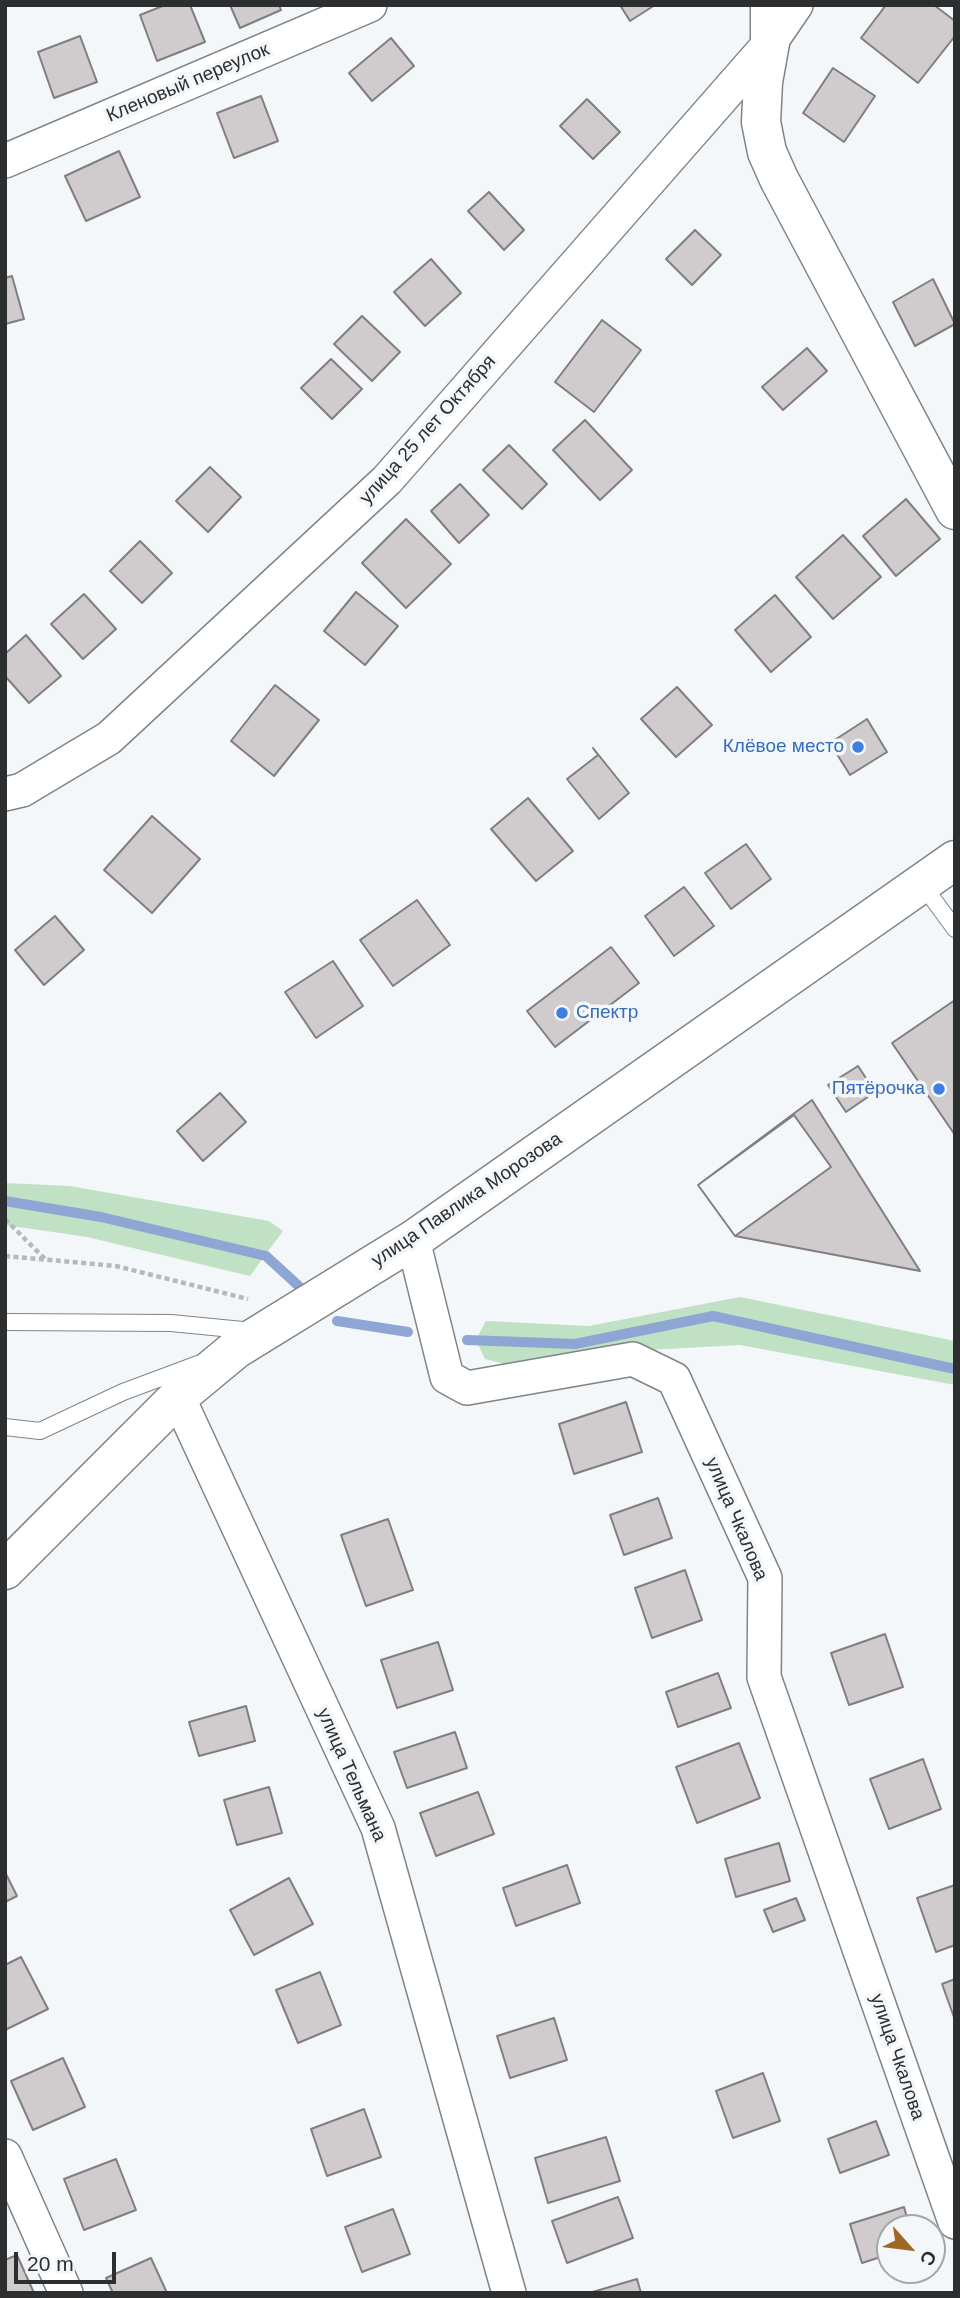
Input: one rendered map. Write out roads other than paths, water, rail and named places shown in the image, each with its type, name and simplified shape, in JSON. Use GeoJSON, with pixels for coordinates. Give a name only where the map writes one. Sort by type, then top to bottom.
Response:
{"type":"FeatureCollection","features":[{"type":"Feature","properties":{"kind":"street","name":"Кленовый переулок"},"geometry":{"type":"LineString","coordinates":[[5,161],[370,5]]}},
{"type":"Feature","properties":{"kind":"street"},"geometry":{"type":"LineString","coordinates":[[770,5],[771,43],[762,82],[761,122],[767,152],[955,510]]}},
{"type":"Feature","properties":{"kind":"street","name":"улица 25 лет Октября"},"geometry":{"type":"LineString","coordinates":[[5,794],[22,790],[109,738],[387,480],[771,43],[796,5]]}},
{"type":"Feature","properties":{"kind":"street","name":"улица Павлика Морозова"},"geometry":{"type":"LineString","coordinates":[[5,1570],[178,1397],[264,1331],[412,1240],[955,860]]}},
{"type":"Feature","properties":{"kind":"street","name":"улица Чкалова"},"geometry":{"type":"LineString","coordinates":[[412,1240],[447,1377],[467,1388],[633,1359],[674,1379],[765,1578],[764,1677],[955,2222]]}},
{"type":"Feature","properties":{"kind":"street","name":"улица Тельмана"},"geometry":{"type":"LineString","coordinates":[[178,1397],[378,1828],[509,2293]]}},
{"type":"Feature","properties":{"kind":"street"},"geometry":{"type":"LineString","coordinates":[[5,2156],[66,2293]]}},
{"type":"Feature","properties":{"kind":"lane"},"geometry":{"type":"LineString","coordinates":[[922,884],[955,929]]}},
{"type":"Feature","properties":{"kind":"lane"},"geometry":{"type":"LineString","coordinates":[[5,1322],[171,1323],[264,1331]]}},
{"type":"Feature","properties":{"kind":"lane"},"geometry":{"type":"LineString","coordinates":[[5,1427],[40,1432],[123,1392],[264,1331]]}},
{"type":"Feature","properties":{"kind":"waterway"},"geometry":{"type":"LineString","coordinates":[[5,1201],[101,1217],[266,1256],[303,1290]]}},
{"type":"Feature","properties":{"kind":"waterway"},"geometry":{"type":"LineString","coordinates":[[467,1340],[575,1344],[713,1316],[955,1369]]}},
{"type":"Feature","properties":{"kind":"waterway"},"geometry":{"type":"LineString","coordinates":[[337,1321],[408,1332]]}},
{"type":"Feature","properties":{"kind":"place","name":"Клёвое место"},"geometry":{"type":"Point","coordinates":[858,747]}},
{"type":"Feature","properties":{"kind":"place","name":"Спектр"},"geometry":{"type":"Point","coordinates":[562,1013]}},
{"type":"Feature","properties":{"kind":"place","name":"Пятёрочка"},"geometry":{"type":"Point","coordinates":[939,1089]}}]}
